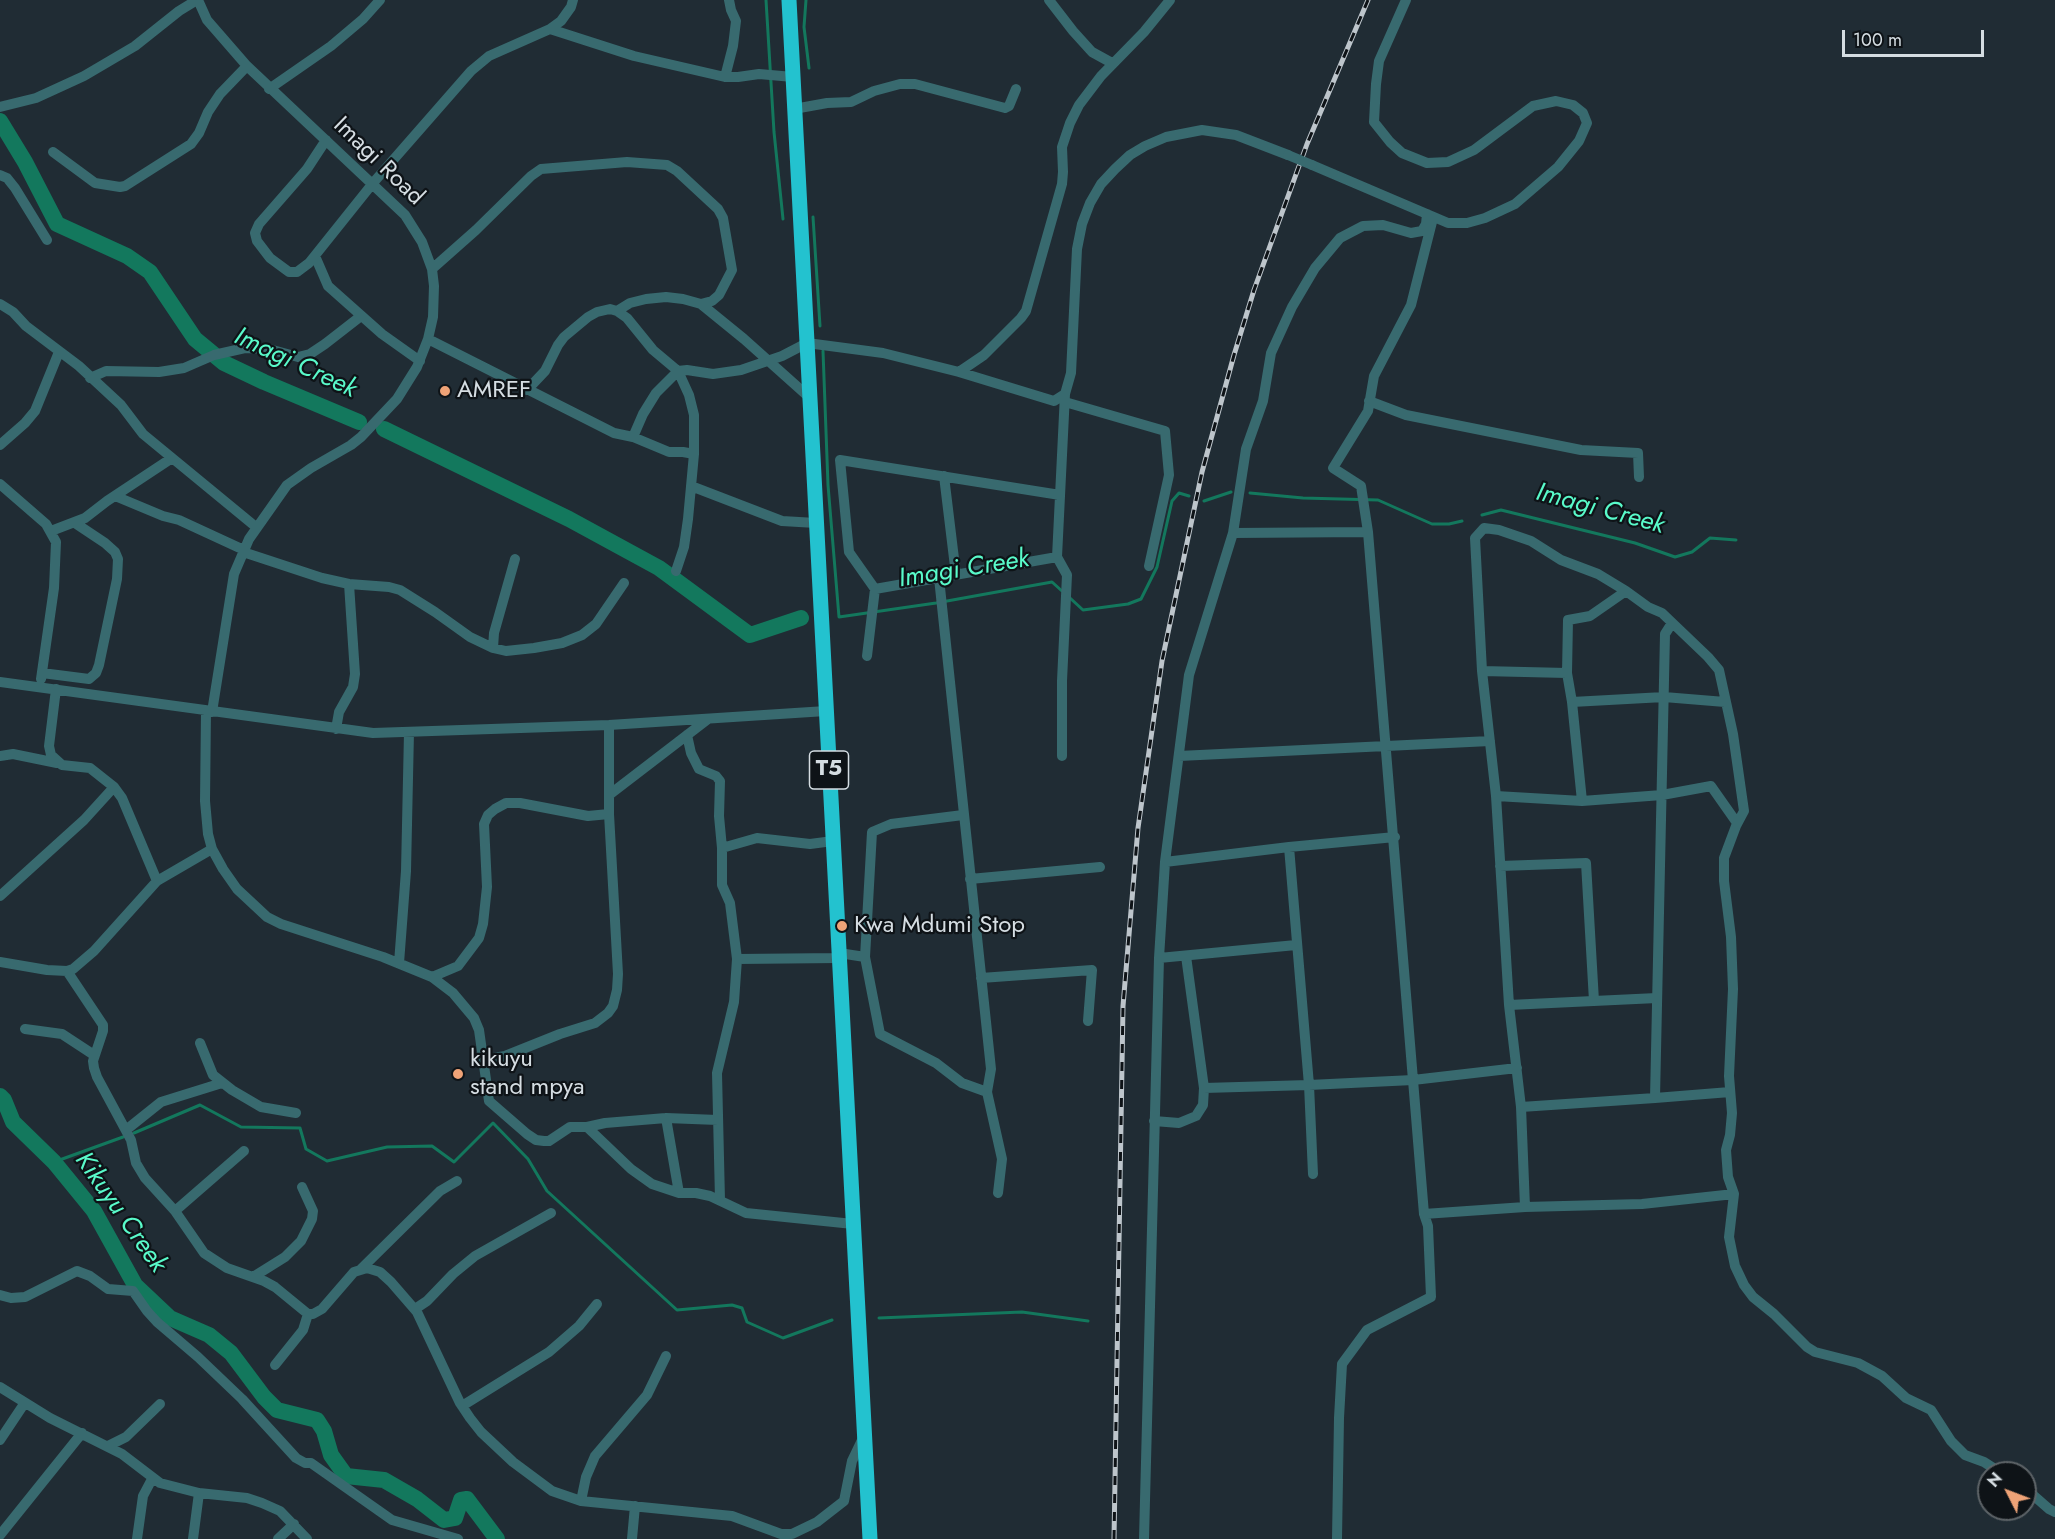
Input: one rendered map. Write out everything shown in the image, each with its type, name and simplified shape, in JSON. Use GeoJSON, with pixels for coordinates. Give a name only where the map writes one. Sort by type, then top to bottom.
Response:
{"type":"FeatureCollection","features":[{"type":"Feature","properties":{"kind":"highway","name":"T5"},"geometry":{"type":"LineString","coordinates":[[789,0],[870,1539]]}},
{"type":"Feature","properties":{"kind":"street"},"geometry":{"type":"LineString","coordinates":[[269,89],[331,46],[381,0]]}},
{"type":"Feature","properties":{"kind":"street"},"geometry":{"type":"LineString","coordinates":[[326,140],[292,187],[259,224],[255,233],[257,241],[270,258],[289,272],[297,272],[315,256],[374,183],[471,71],[489,56],[550,29],[566,14],[573,0]]}},
{"type":"Feature","properties":{"kind":"street"},"geometry":{"type":"LineString","coordinates":[[724,77],[733,46],[736,21],[729,0]]}},
{"type":"Feature","properties":{"kind":"street"},"geometry":{"type":"LineString","coordinates":[[1049,0],[1092,52],[1112,63]]}},
{"type":"Feature","properties":{"kind":"street"},"geometry":{"type":"LineString","coordinates":[[959,372],[984,355],[1026,311],[1062,184],[1064,135],[1079,105],[1112,63],[1144,32],[1170,0]]}},
{"type":"Feature","properties":{"kind":"street"},"geometry":{"type":"LineString","coordinates":[[1062,756],[1066,575],[1058,557],[1065,398],[1071,373],[1077,249],[1082,224],[1101,184],[1130,155],[1145,146],[1166,137],[1202,130],[1236,135],[1448,223],[1467,223],[1485,218],[1515,204],[1558,167],[1579,141],[1587,123],[1583,113],[1573,105],[1556,101],[1533,106],[1474,150],[1448,162],[1426,163],[1402,153],[1374,122],[1379,61],[1406,0]]}},
{"type":"Feature","properties":{"kind":"street"},"geometry":{"type":"LineString","coordinates":[[0,107],[36,98],[84,76],[135,46],[179,11],[200,1]]}},
{"type":"Feature","properties":{"kind":"street","name":"Imagi Road"},"geometry":{"type":"LineString","coordinates":[[200,1],[207,20],[247,66],[269,89],[374,183],[416,230],[432,269],[434,303],[428,339],[420,361],[397,399],[351,445],[310,468],[287,485],[256,527],[243,551],[234,574],[209,712],[205,801],[212,849]]}},
{"type":"Feature","properties":{"kind":"street"},"geometry":{"type":"LineString","coordinates":[[550,29],[634,56],[724,77],[759,74],[793,77]]}},
{"type":"Feature","properties":{"kind":"street"},"geometry":{"type":"LineString","coordinates":[[53,152],[95,183],[120,187],[130,184],[191,144],[199,133],[208,111],[220,94],[247,66]]}},
{"type":"Feature","properties":{"kind":"street"},"geometry":{"type":"LineString","coordinates":[[795,109],[827,103],[851,102],[874,91],[900,84],[915,84],[1005,108],[1009,106],[1016,89]]}},
{"type":"Feature","properties":{"kind":"street"},"geometry":{"type":"LineString","coordinates":[[432,269],[541,169],[627,162],[654,163],[667,165],[677,171],[717,209],[723,218],[732,270],[719,295],[712,301],[701,304]]}},
{"type":"Feature","properties":{"kind":"street"},"geometry":{"type":"LineString","coordinates":[[0,174],[7,178],[15,188],[47,240]]}},
{"type":"Feature","properties":{"kind":"street"},"geometry":{"type":"LineString","coordinates":[[1337,1539],[1342,1364],[1367,1330],[1431,1297],[1428,1226],[1424,1214],[1395,837],[1368,532],[1361,486],[1333,468],[1368,411],[1374,376],[1412,305],[1430,216]]}},
{"type":"Feature","properties":{"kind":"street"},"geometry":{"type":"LineString","coordinates":[[1144,1539],[1159,958],[1165,862],[1189,675],[1233,533],[1246,449],[1263,401],[1271,353],[1298,297],[1315,268],[1340,238],[1363,226],[1383,225],[1411,233],[1422,231],[1430,216]]}},
{"type":"Feature","properties":{"kind":"street"},"geometry":{"type":"LineString","coordinates":[[315,256],[328,286],[382,334],[420,361]]}},
{"type":"Feature","properties":{"kind":"street"},"geometry":{"type":"LineString","coordinates":[[617,311],[630,303],[666,297],[683,298],[701,304],[810,398]]}},
{"type":"Feature","properties":{"kind":"street"},"geometry":{"type":"LineString","coordinates":[[0,303],[13,312],[26,326],[72,360],[121,405],[143,434],[256,527]]}},
{"type":"Feature","properties":{"kind":"street"},"geometry":{"type":"LineString","coordinates":[[527,390],[545,371],[564,337],[597,312],[610,309],[627,318],[665,362],[678,371],[689,395],[694,415],[694,454],[684,547],[676,571]]}},
{"type":"Feature","properties":{"kind":"street"},"geometry":{"type":"LineString","coordinates":[[90,378],[106,372],[159,372],[184,368],[214,355],[245,348],[269,349],[298,357],[309,354],[325,344],[361,316]]}},
{"type":"Feature","properties":{"kind":"street"},"geometry":{"type":"LineString","coordinates":[[428,339],[614,433],[633,437],[669,452],[694,454]]}},
{"type":"Feature","properties":{"kind":"street"},"geometry":{"type":"LineString","coordinates":[[633,437],[656,393],[678,371],[726,373],[782,356],[807,343],[883,353],[959,372],[1054,401],[1065,398],[1165,431],[1169,475],[1149,566]]}},
{"type":"Feature","properties":{"kind":"street"},"geometry":{"type":"LineString","coordinates":[[0,445],[35,411],[59,352]]}},
{"type":"Feature","properties":{"kind":"street"},"geometry":{"type":"LineString","coordinates":[[1369,401],[1406,415],[1569,448],[1638,453],[1640,477]]}},
{"type":"Feature","properties":{"kind":"street"},"geometry":{"type":"LineString","coordinates":[[51,531],[85,518],[172,458]]}},
{"type":"Feature","properties":{"kind":"street"},"geometry":{"type":"LineString","coordinates":[[867,656],[875,589],[849,552],[840,460],[1060,495]]}},
{"type":"Feature","properties":{"kind":"street"},"geometry":{"type":"LineString","coordinates":[[944,476],[956,575]]}},
{"type":"Feature","properties":{"kind":"street"},"geometry":{"type":"LineString","coordinates":[[0,484],[51,531],[56,542],[56,561],[40,688]]}},
{"type":"Feature","properties":{"kind":"street"},"geometry":{"type":"LineString","coordinates":[[691,486],[782,521],[816,523]]}},
{"type":"Feature","properties":{"kind":"street"},"geometry":{"type":"LineString","coordinates":[[115,496],[163,516],[179,520],[243,551],[322,578],[399,590],[470,637],[493,648],[506,651],[562,643],[582,634],[596,624],[624,583]]}},
{"type":"Feature","properties":{"kind":"street"},"geometry":{"type":"LineString","coordinates":[[42,673],[89,679],[93,677],[99,665],[117,579],[118,558],[105,543],[75,523]]}},
{"type":"Feature","properties":{"kind":"street"},"geometry":{"type":"LineString","coordinates":[[1525,1207],[1521,1107],[1509,1005],[1496,796],[1482,671],[1475,538],[1484,528],[1499,530],[1531,541],[1562,560],[1598,574],[1642,603],[1659,611],[1719,670],[1733,734],[1744,803],[1744,814],[1737,823],[1724,858],[1733,989],[1729,1076],[1732,1113],[1726,1150],[1728,1177],[1734,1194],[1729,1228],[1735,1266],[1753,1297],[1807,1347],[1815,1352],[1858,1363],[1889,1381],[1906,1398],[1931,1410],[1951,1440],[1965,1455],[1981,1461]]}},
{"type":"Feature","properties":{"kind":"street"},"geometry":{"type":"LineString","coordinates":[[1233,533],[1368,532]]}},
{"type":"Feature","properties":{"kind":"street"},"geometry":{"type":"LineString","coordinates":[[875,589],[1058,557]]}},
{"type":"Feature","properties":{"kind":"street"},"geometry":{"type":"LineString","coordinates":[[493,648],[494,633],[515,559]]}},
{"type":"Feature","properties":{"kind":"street"},"geometry":{"type":"LineString","coordinates":[[939,578],[992,1069],[987,1092],[1002,1160],[998,1193]]}},
{"type":"Feature","properties":{"kind":"street"},"geometry":{"type":"LineString","coordinates":[[336,729],[339,712],[353,687],[355,674],[349,584]]}},
{"type":"Feature","properties":{"kind":"street"},"geometry":{"type":"LineString","coordinates":[[1582,801],[1567,673],[1568,620],[1590,616],[1626,591]]}},
{"type":"Feature","properties":{"kind":"street"},"geometry":{"type":"LineString","coordinates":[[1655,1098],[1665,634],[1672,623]]}},
{"type":"Feature","properties":{"kind":"street"},"geometry":{"type":"LineString","coordinates":[[1482,671],[1567,673]]}},
{"type":"Feature","properties":{"kind":"street"},"geometry":{"type":"LineString","coordinates":[[0,682],[373,733],[609,724],[826,711]]}},
{"type":"Feature","properties":{"kind":"street"},"geometry":{"type":"LineString","coordinates":[[56,689],[49,746],[51,755],[57,763]]}},
{"type":"Feature","properties":{"kind":"street"},"geometry":{"type":"LineString","coordinates":[[1572,702],[1664,697],[1725,702]]}},
{"type":"Feature","properties":{"kind":"street"},"geometry":{"type":"LineString","coordinates":[[609,795],[708,719]]}},
{"type":"Feature","properties":{"kind":"street"},"geometry":{"type":"LineString","coordinates":[[483,1060],[505,1056],[595,1023],[613,1006],[617,990],[618,945],[609,814],[609,724]]}},
{"type":"Feature","properties":{"kind":"street"},"geometry":{"type":"LineString","coordinates":[[399,963],[406,871],[409,732]]}},
{"type":"Feature","properties":{"kind":"street"},"geometry":{"type":"LineString","coordinates":[[687,735],[691,753],[699,769],[716,776],[720,781],[722,885],[730,903],[737,959],[734,1002],[717,1073],[720,1200]]}},
{"type":"Feature","properties":{"kind":"street"},"geometry":{"type":"LineString","coordinates":[[1179,756],[1387,748],[1490,741]]}},
{"type":"Feature","properties":{"kind":"street"},"geometry":{"type":"LineString","coordinates":[[0,756],[13,754],[62,765],[90,768],[114,787],[122,798],[157,881]]}},
{"type":"Feature","properties":{"kind":"street"},"geometry":{"type":"LineString","coordinates":[[1496,796],[1582,801],[1662,795],[1711,786],[1737,823]]}},
{"type":"Feature","properties":{"kind":"street"},"geometry":{"type":"LineString","coordinates":[[0,896],[84,820],[114,787]]}},
{"type":"Feature","properties":{"kind":"street"},"geometry":{"type":"LineString","coordinates":[[432,977],[458,966],[479,938],[487,887],[484,824],[488,815],[495,808],[506,803],[520,803],[588,816],[609,814]]}},
{"type":"Feature","properties":{"kind":"street"},"geometry":{"type":"LineString","coordinates":[[963,815],[891,824],[872,832],[865,957],[880,1034],[936,1063],[962,1083],[987,1092]]}},
{"type":"Feature","properties":{"kind":"street"},"geometry":{"type":"LineString","coordinates":[[1165,862],[1395,837]]}},
{"type":"Feature","properties":{"kind":"street"},"geometry":{"type":"LineString","coordinates":[[723,848],[764,838],[810,844],[833,841]]}},
{"type":"Feature","properties":{"kind":"street"},"geometry":{"type":"LineString","coordinates":[[1289,847],[1309,1085],[1313,1173]]}},
{"type":"Feature","properties":{"kind":"street"},"geometry":{"type":"LineString","coordinates":[[2,967],[67,971],[78,966],[157,881],[212,849],[237,889],[267,917],[281,924],[399,963],[432,977],[453,993],[474,1018],[481,1041],[489,1101],[537,1140],[549,1141],[570,1127],[586,1127],[605,1123],[666,1118],[718,1120]]}},
{"type":"Feature","properties":{"kind":"street"},"geometry":{"type":"LineString","coordinates":[[1500,866],[1586,863],[1594,1001]]}},
{"type":"Feature","properties":{"kind":"street"},"geometry":{"type":"LineString","coordinates":[[970,879],[1100,867]]}},
{"type":"Feature","properties":{"kind":"street"},"geometry":{"type":"LineString","coordinates":[[1159,958],[1296,945]]}},
{"type":"Feature","properties":{"kind":"street"},"geometry":{"type":"LineString","coordinates":[[737,959],[839,955],[865,957]]}},
{"type":"Feature","properties":{"kind":"street"},"geometry":{"type":"LineString","coordinates":[[1154,1121],[1179,1123],[1196,1116],[1203,1105],[1204,1088],[1186,956]]}},
{"type":"Feature","properties":{"kind":"street"},"geometry":{"type":"LineString","coordinates":[[981,978],[1092,970],[1088,1021]]}},
{"type":"Feature","properties":{"kind":"street"},"geometry":{"type":"LineString","coordinates":[[67,971],[103,1025],[93,1061],[97,1077],[131,1140],[133,1156],[139,1170],[175,1211],[208,1258],[275,1287],[308,1314],[322,1309],[348,1277],[361,1269],[440,1191],[457,1181]]}},
{"type":"Feature","properties":{"kind":"street"},"geometry":{"type":"LineString","coordinates":[[1509,1005],[1657,998]]}},
{"type":"Feature","properties":{"kind":"street"},"geometry":{"type":"LineString","coordinates":[[25,1029],[62,1034],[94,1055]]}},
{"type":"Feature","properties":{"kind":"street"},"geometry":{"type":"LineString","coordinates":[[200,1043],[213,1075],[222,1083],[261,1107],[296,1113]]}},
{"type":"Feature","properties":{"kind":"street"},"geometry":{"type":"LineString","coordinates":[[1204,1088],[1413,1080],[1517,1068]]}},
{"type":"Feature","properties":{"kind":"street"},"geometry":{"type":"LineString","coordinates":[[126,1130],[161,1102],[222,1083]]}},
{"type":"Feature","properties":{"kind":"street"},"geometry":{"type":"LineString","coordinates":[[1521,1107],[1730,1092]]}},
{"type":"Feature","properties":{"kind":"street"},"geometry":{"type":"LineString","coordinates":[[666,1118],[680,1193]]}},
{"type":"Feature","properties":{"kind":"street"},"geometry":{"type":"LineString","coordinates":[[586,1127],[652,1184],[680,1193],[696,1193],[720,1200],[746,1213],[853,1224]]}},
{"type":"Feature","properties":{"kind":"street"},"geometry":{"type":"LineString","coordinates":[[175,1211],[244,1151]]}},
{"type":"Feature","properties":{"kind":"street"},"geometry":{"type":"LineString","coordinates":[[253,1277],[285,1257],[302,1241],[312,1219],[313,1210],[302,1187]]}},
{"type":"Feature","properties":{"kind":"street"},"geometry":{"type":"LineString","coordinates":[[1424,1214],[1525,1207],[1642,1204],[1734,1194]]}},
{"type":"Feature","properties":{"kind":"street"},"geometry":{"type":"LineString","coordinates":[[415,1309],[427,1301],[453,1274],[475,1256],[551,1213]]}},
{"type":"Feature","properties":{"kind":"street"},"geometry":{"type":"LineString","coordinates":[[361,1269],[374,1270],[385,1276],[415,1309],[462,1406],[481,1432],[529,1476],[552,1491],[582,1501],[732,1516],[781,1534],[792,1534],[817,1522],[844,1501],[852,1461],[865,1434]]}},
{"type":"Feature","properties":{"kind":"street"},"geometry":{"type":"LineString","coordinates":[[0,1295],[11,1298],[25,1297],[77,1271],[90,1276],[108,1289],[133,1291],[157,1322],[198,1357],[242,1400],[296,1458],[305,1463],[311,1463],[392,1520],[458,1539]]}},
{"type":"Feature","properties":{"kind":"street"},"geometry":{"type":"LineString","coordinates":[[462,1406],[549,1352],[579,1326],[597,1304]]}},
{"type":"Feature","properties":{"kind":"street"},"geometry":{"type":"LineString","coordinates":[[275,1365],[303,1330],[308,1314]]}},
{"type":"Feature","properties":{"kind":"street"},"geometry":{"type":"LineString","coordinates":[[582,1501],[586,1477],[595,1456],[647,1395],[666,1356]]}},
{"type":"Feature","properties":{"kind":"street"},"geometry":{"type":"LineString","coordinates":[[0,1387],[24,1404],[129,1458],[152,1479],[170,1487],[199,1493],[253,1499],[280,1511],[307,1539]]}},
{"type":"Feature","properties":{"kind":"street"},"geometry":{"type":"LineString","coordinates":[[0,1440],[24,1404]]}},
{"type":"Feature","properties":{"kind":"street"},"geometry":{"type":"LineString","coordinates":[[108,1446],[126,1437],[160,1404]]}},
{"type":"Feature","properties":{"kind":"street"},"geometry":{"type":"LineString","coordinates":[[0,1535],[82,1433]]}},
{"type":"Feature","properties":{"kind":"street"},"geometry":{"type":"LineString","coordinates":[[136,1539],[143,1496],[152,1479]]}},
{"type":"Feature","properties":{"kind":"street"},"geometry":{"type":"LineString","coordinates":[[193,1539],[199,1493]]}},
{"type":"Feature","properties":{"kind":"street"},"geometry":{"type":"LineString","coordinates":[[2037,1497],[2044,1506],[2055,1512]]}},
{"type":"Feature","properties":{"kind":"street"},"geometry":{"type":"LineString","coordinates":[[632,1539],[635,1506]]}},
{"type":"Feature","properties":{"kind":"street"},"geometry":{"type":"LineString","coordinates":[[278,1539],[294,1524]]}},
{"type":"Feature","properties":{"kind":"waterway"},"geometry":{"type":"LineString","coordinates":[[766,0],[774,132],[783,219]]}},
{"type":"Feature","properties":{"kind":"waterway"},"geometry":{"type":"LineString","coordinates":[[806,0],[804,27],[809,68]]}},
{"type":"Feature","properties":{"kind":"waterway","name":"Imagi Creek"},"geometry":{"type":"LineString","coordinates":[[0,121],[25,162],[57,224],[127,256],[150,272],[195,339],[224,363],[359,422]]}},
{"type":"Feature","properties":{"kind":"waterway"},"geometry":{"type":"LineString","coordinates":[[813,217],[820,326]]}},
{"type":"Feature","properties":{"kind":"waterway"},"geometry":{"type":"LineString","coordinates":[[823,351],[828,485],[839,617],[936,603],[1052,582],[1062,591]]}},
{"type":"Feature","properties":{"kind":"waterway","name":"Imagi Creek"},"geometry":{"type":"LineString","coordinates":[[384,429],[569,519],[659,568],[750,635],[801,618]]}},
{"type":"Feature","properties":{"kind":"waterway","name":"Imagi Creek"},"geometry":{"type":"LineString","coordinates":[[1204,501],[1231,492]]}},
{"type":"Feature","properties":{"kind":"waterway","name":"Imagi Creek"},"geometry":{"type":"LineString","coordinates":[[1070,598],[1083,610],[1128,604],[1141,599],[1157,567],[1172,501],[1179,493],[1189,496]]}},
{"type":"Feature","properties":{"kind":"waterway","name":"Imagi Creek"},"geometry":{"type":"LineString","coordinates":[[1250,493],[1303,498],[1378,500],[1432,524],[1462,521]]}},
{"type":"Feature","properties":{"kind":"waterway","name":"Imagi Creek"},"geometry":{"type":"LineString","coordinates":[[1482,515],[1501,510],[1635,543],[1675,557],[1692,552],[1710,538],[1736,540]]}},
{"type":"Feature","properties":{"kind":"waterway","name":"Kikuyu Creek"},"geometry":{"type":"LineString","coordinates":[[0,1096],[13,1122],[54,1162],[94,1211],[135,1285],[170,1318],[209,1335],[231,1353],[264,1397],[277,1410],[317,1420],[324,1431],[331,1455],[346,1476],[384,1480],[417,1499],[444,1520],[455,1518],[461,1500],[467,1499],[497,1539]]}},
{"type":"Feature","properties":{"kind":"waterway"},"geometry":{"type":"LineString","coordinates":[[134,1133],[200,1105],[241,1127],[300,1128],[306,1149],[327,1161],[387,1147],[432,1146],[454,1162],[493,1123],[528,1159],[547,1191],[677,1310],[732,1305],[742,1308],[747,1322],[783,1338],[832,1320]]}},
{"type":"Feature","properties":{"kind":"waterway"},"geometry":{"type":"LineString","coordinates":[[54,1162],[123,1137]]}},
{"type":"Feature","properties":{"kind":"waterway"},"geometry":{"type":"LineString","coordinates":[[879,1318],[1022,1312],[1088,1321]]}},
{"type":"Feature","properties":{"kind":"railway"},"geometry":{"type":"LineString","coordinates":[[1114,1539],[1123,1006],[1138,828],[1162,661],[1202,472],[1254,290],[1307,144],[1368,0]]}},
{"type":"Feature","properties":{"kind":"place","name":"AMREF"},"geometry":{"type":"Point","coordinates":[445,391]}},
{"type":"Feature","properties":{"kind":"place","name":"Kwa Mdumi Stop"},"geometry":{"type":"Point","coordinates":[842,926]}},
{"type":"Feature","properties":{"kind":"place","name":"kikuyu stand mpya"},"geometry":{"type":"Point","coordinates":[458,1074]}}]}
